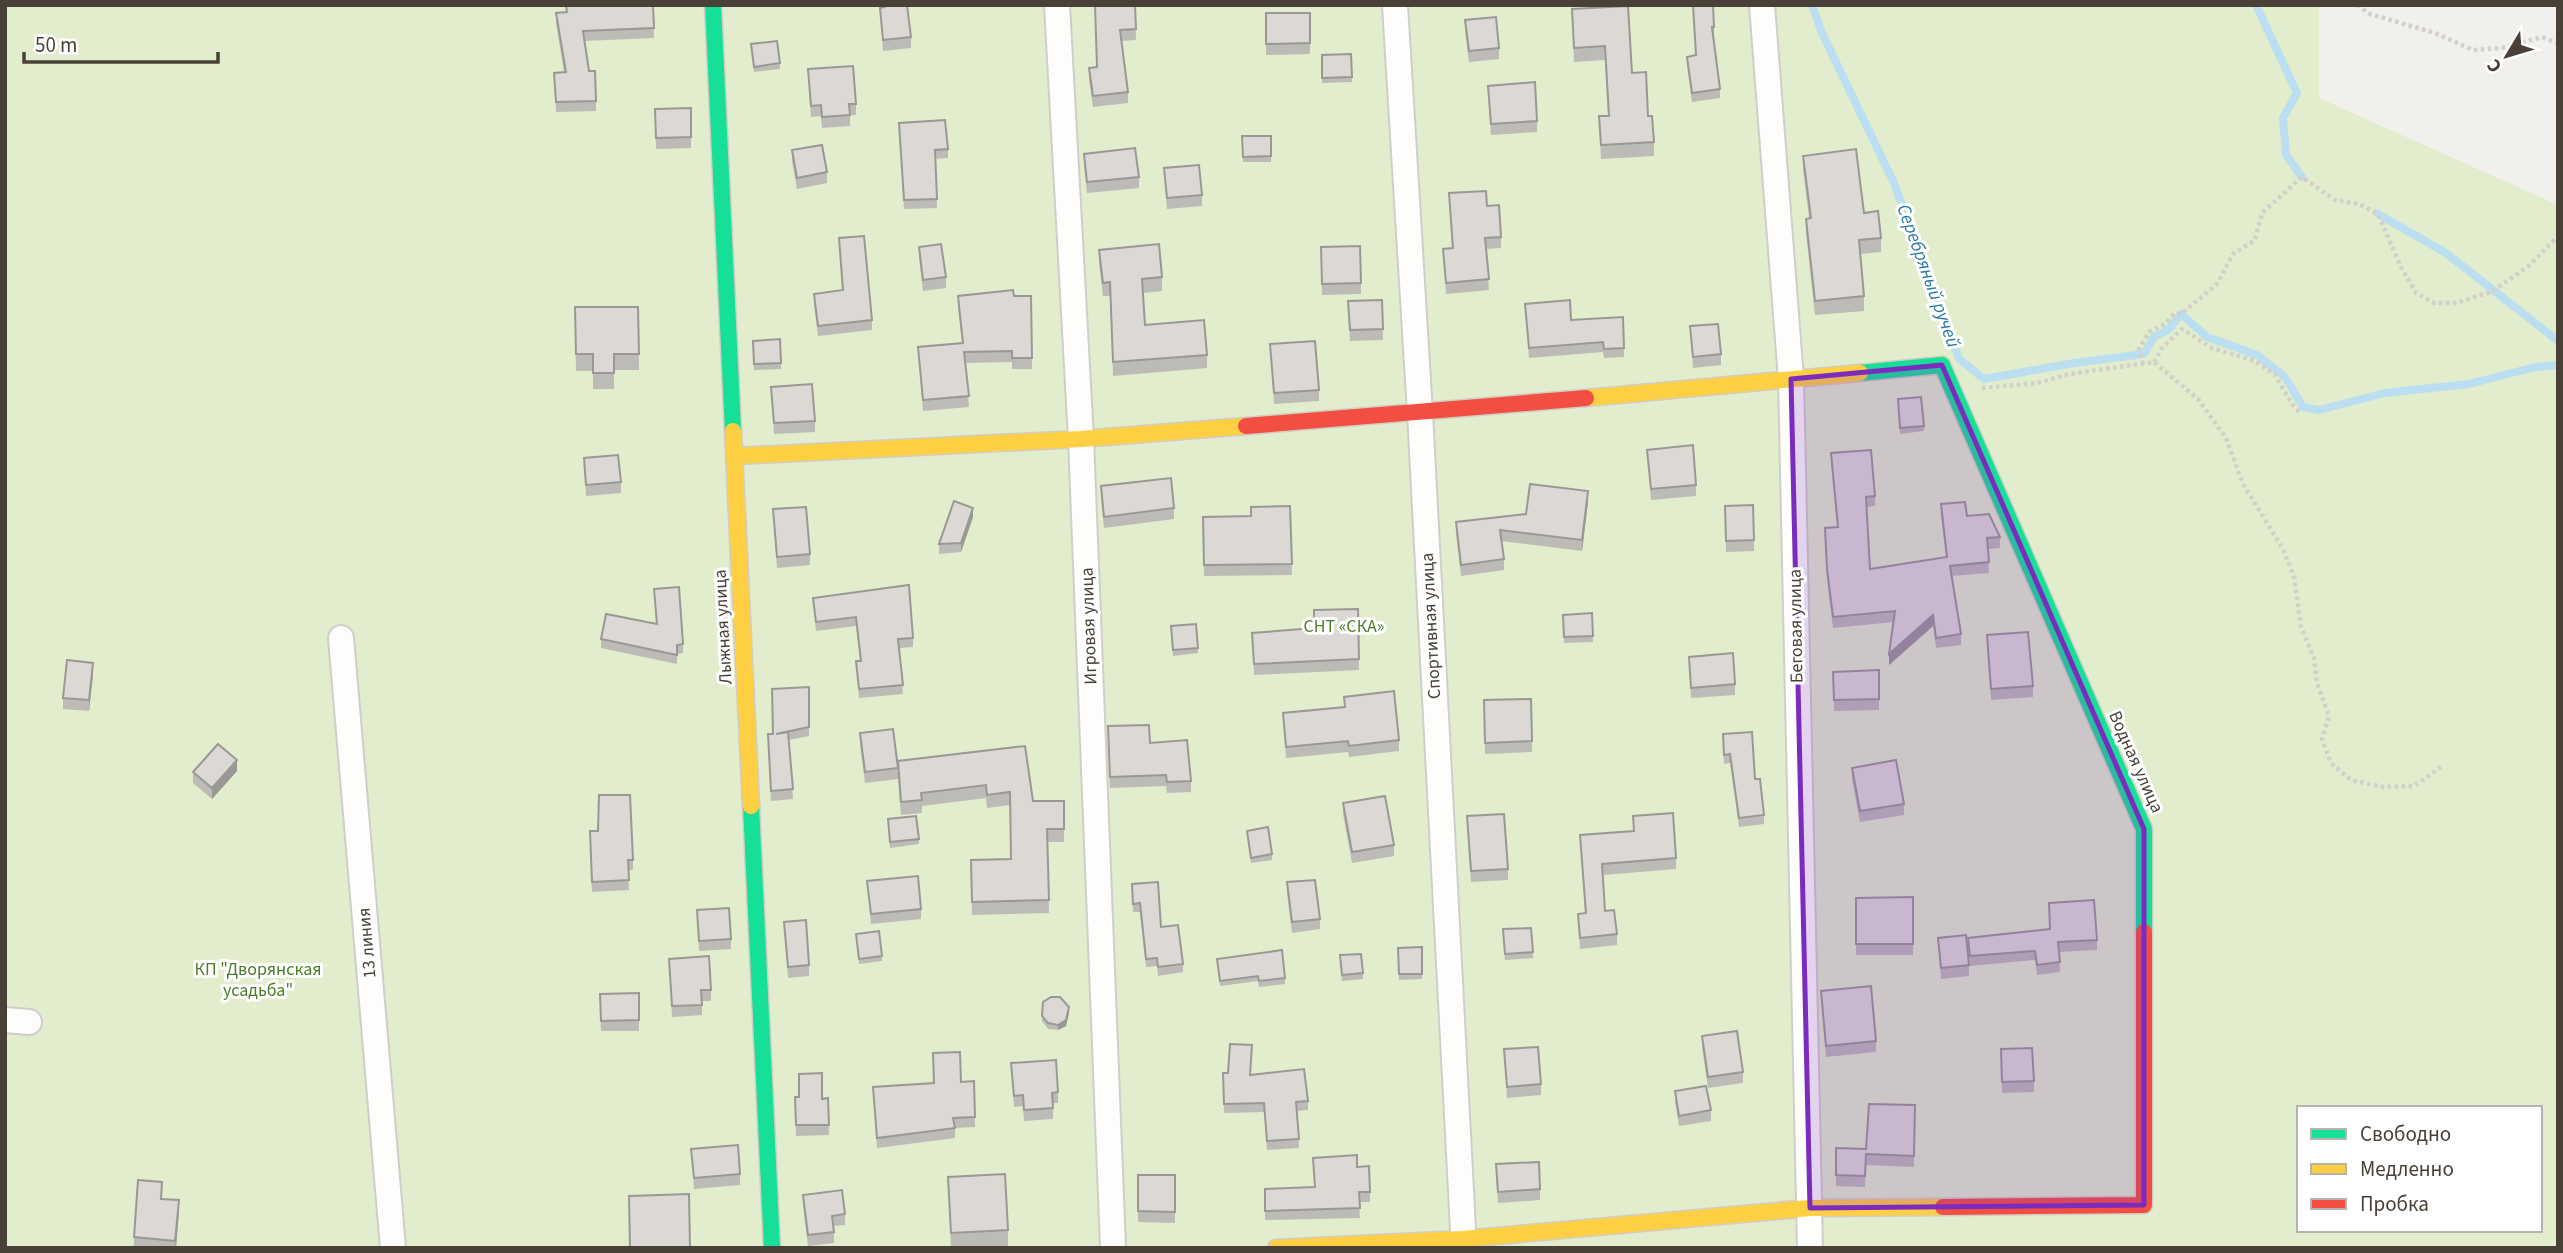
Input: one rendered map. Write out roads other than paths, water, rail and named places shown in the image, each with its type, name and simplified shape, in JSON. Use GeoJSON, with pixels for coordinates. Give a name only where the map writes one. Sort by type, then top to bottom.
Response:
{"type":"FeatureCollection","features":[{"type":"Feature","properties":{"kind":"street","name":"Лыжная улица"},"geometry":{"type":"LineString","coordinates":[[713,5],[772,1248]]}},
{"type":"Feature","properties":{"kind":"street","name":"Игровая улица"},"geometry":{"type":"LineString","coordinates":[[1057,5],[1081,439],[1113,1248]]}},
{"type":"Feature","properties":{"kind":"street","name":"Спортивная улица"},"geometry":{"type":"LineString","coordinates":[[1395,5],[1420,413],[1463,1243]]}},
{"type":"Feature","properties":{"kind":"street","name":"Беговая улица"},"geometry":{"type":"LineString","coordinates":[[1762,5],[1791,379],[1810,1248]]}},
{"type":"Feature","properties":{"kind":"street","name":"Водная улица"},"geometry":{"type":"LineString","coordinates":[[1791,379],[1942,365],[2144,829],[2144,1205],[1810,1208]]}},
{"type":"Feature","properties":{"kind":"street"},"geometry":{"type":"LineString","coordinates":[[735,456],[1081,439],[1420,413],[1791,379]]}},
{"type":"Feature","properties":{"kind":"street","name":"13 линия"},"geometry":{"type":"LineString","coordinates":[[341,638],[393,1248]]}},
{"type":"Feature","properties":{"kind":"street"},"geometry":{"type":"LineString","coordinates":[[1276,1248],[1463,1243],[1810,1208]]}},
{"type":"Feature","properties":{"kind":"waterway","name":"Серебряный ручей"},"geometry":{"type":"LineString","coordinates":[[1812,5],[1822,33],[1894,183],[1959,359],[1984,379],[2144,354],[2154,337],[2169,329],[2181,314],[2207,337],[2257,355],[2285,377],[2303,407],[2319,410],[2385,393],[2469,384],[2535,367],[2558,365]]}},
{"type":"Feature","properties":{"kind":"waterway","name":"Серебряный ручей"},"geometry":{"type":"LineString","coordinates":[[2256,5],[2297,93],[2283,118],[2286,155],[2302,177]]}},
{"type":"Feature","properties":{"kind":"waterway","name":"Серебряный ручей"},"geometry":{"type":"LineString","coordinates":[[2378,214],[2446,253],[2558,341]]}},
{"type":"Feature","properties":{"kind":"park label","name":"СНТ «СКА»"},"geometry":{"type":"Point","coordinates":[1344,626]}},
{"type":"Feature","properties":{"kind":"park label","name":"КП \"Дворянская усадьба\""},"geometry":{"type":"Point","coordinates":[258,979]}}]}
